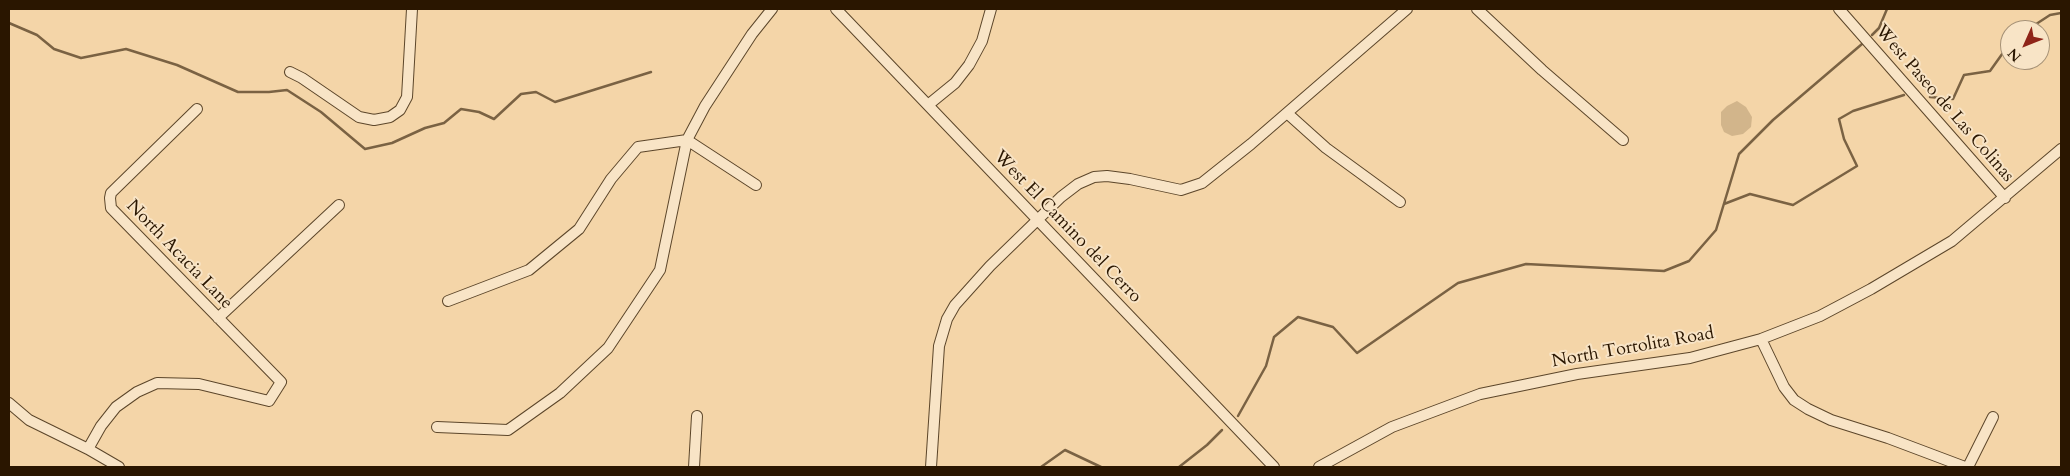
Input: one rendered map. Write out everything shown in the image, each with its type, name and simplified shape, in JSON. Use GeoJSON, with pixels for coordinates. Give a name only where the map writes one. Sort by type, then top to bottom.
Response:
{"type":"FeatureCollection","features":[{"type":"Feature","properties":{"kind":"street"},"geometry":{"type":"LineString","coordinates":[[290,72],[302,78],[359,117],[374,120],[390,117],[400,110],[406,97],[412,9]]}},
{"type":"Feature","properties":{"kind":"street"},"geometry":{"type":"LineString","coordinates":[[437,427],[508,430],[560,393],[608,348],[660,270],[687,140],[710,98],[752,34],[772,9]]}},
{"type":"Feature","properties":{"kind":"street","name":"West El Camino del Cerro"},"geometry":{"type":"LineString","coordinates":[[836,9],[1274,467]]}},
{"type":"Feature","properties":{"kind":"street"},"geometry":{"type":"LineString","coordinates":[[928,105],[955,83],[969,66],[982,41],[991,9]]}},
{"type":"Feature","properties":{"kind":"street"},"geometry":{"type":"LineString","coordinates":[[931,467],[939,346],[947,319],[964,294],[1061,197],[1078,184],[1094,177],[1130,178],[1181,190],[1202,183],[1287,113],[1407,9]]}},
{"type":"Feature","properties":{"kind":"street"},"geometry":{"type":"LineString","coordinates":[[1477,9],[1542,70],[1623,140]]}},
{"type":"Feature","properties":{"kind":"street","name":"West Paseo de Las Colinas"},"geometry":{"type":"LineString","coordinates":[[1839,9],[2005,198]]}},
{"type":"Feature","properties":{"kind":"street","name":"North Acacia Lane"},"geometry":{"type":"LineString","coordinates":[[88,449],[101,426],[116,407],[137,392],[157,383],[199,384],[269,401],[282,382],[111,208],[111,193],[197,109]]}},
{"type":"Feature","properties":{"kind":"street"},"geometry":{"type":"LineString","coordinates":[[1287,113],[1326,148],[1400,202]]}},
{"type":"Feature","properties":{"kind":"street"},"geometry":{"type":"LineString","coordinates":[[448,301],[530,270],[579,229],[611,180],[638,147],[687,140],[756,185]]}},
{"type":"Feature","properties":{"kind":"street","name":"North Tortolita Road"},"geometry":{"type":"LineString","coordinates":[[1319,467],[1392,427],[1480,394],[1577,374],[1690,358],[1761,339],[1820,316],[1871,289],[1952,241],[2061,149]]}},
{"type":"Feature","properties":{"kind":"street"},"geometry":{"type":"LineString","coordinates":[[218,318],[339,205]]}},
{"type":"Feature","properties":{"kind":"street"},"geometry":{"type":"LineString","coordinates":[[1761,339],[1784,387],[1794,400],[1817,415],[1903,443],[1966,467],[1993,417]]}},
{"type":"Feature","properties":{"kind":"street"},"geometry":{"type":"LineString","coordinates":[[9,403],[29,420],[88,449],[119,467]]}},
{"type":"Feature","properties":{"kind":"street"},"geometry":{"type":"LineString","coordinates":[[694,467],[697,416]]}},
{"type":"Feature","properties":{"kind":"shaded area"},"geometry":{"type":"Polygon","coordinates":[[[1737,101],[1746,107],[1752,117],[1751,127],[1743,134],[1732,136],[1724,132],[1721,125],[1721,112],[1727,106],[1737,101]]]}},
{"type":"Feature","properties":{"kind":"waterway"},"geometry":{"type":"LineString","coordinates":[[1872,35],[1879,28],[1887,9]]}},
{"type":"Feature","properties":{"kind":"waterway"},"geometry":{"type":"LineString","coordinates":[[2042,20],[2050,15],[2061,13]]}},
{"type":"Feature","properties":{"kind":"waterway"},"geometry":{"type":"LineString","coordinates":[[9,23],[37,35],[54,49],[81,58],[126,49],[177,65],[238,92],[287,90],[321,112],[365,149],[392,143],[425,128],[444,123],[461,109],[479,112],[494,119],[521,94],[536,92],[555,102],[651,72]]}},
{"type":"Feature","properties":{"kind":"waterway"},"geometry":{"type":"LineString","coordinates":[[1238,416],[1266,366],[1274,337],[1298,317],[1333,327],[1357,353],[1458,283],[1526,264],[1664,271],[1689,261],[1716,230],[1739,154],[1773,120],[1862,44]]}},
{"type":"Feature","properties":{"kind":"waterway"},"geometry":{"type":"LineString","coordinates":[[1930,97],[1953,99],[1964,75],[1990,71],[2000,57]]}},
{"type":"Feature","properties":{"kind":"waterway"},"geometry":{"type":"LineString","coordinates":[[1724,204],[1750,194],[1793,205],[1857,166],[1844,139],[1839,119],[1853,111],[1904,95]]}},
{"type":"Feature","properties":{"kind":"waterway"},"geometry":{"type":"LineString","coordinates":[[1179,467],[1207,445],[1222,430]]}},
{"type":"Feature","properties":{"kind":"waterway"},"geometry":{"type":"LineString","coordinates":[[1041,467],[1065,450],[1101,467]]}}]}
